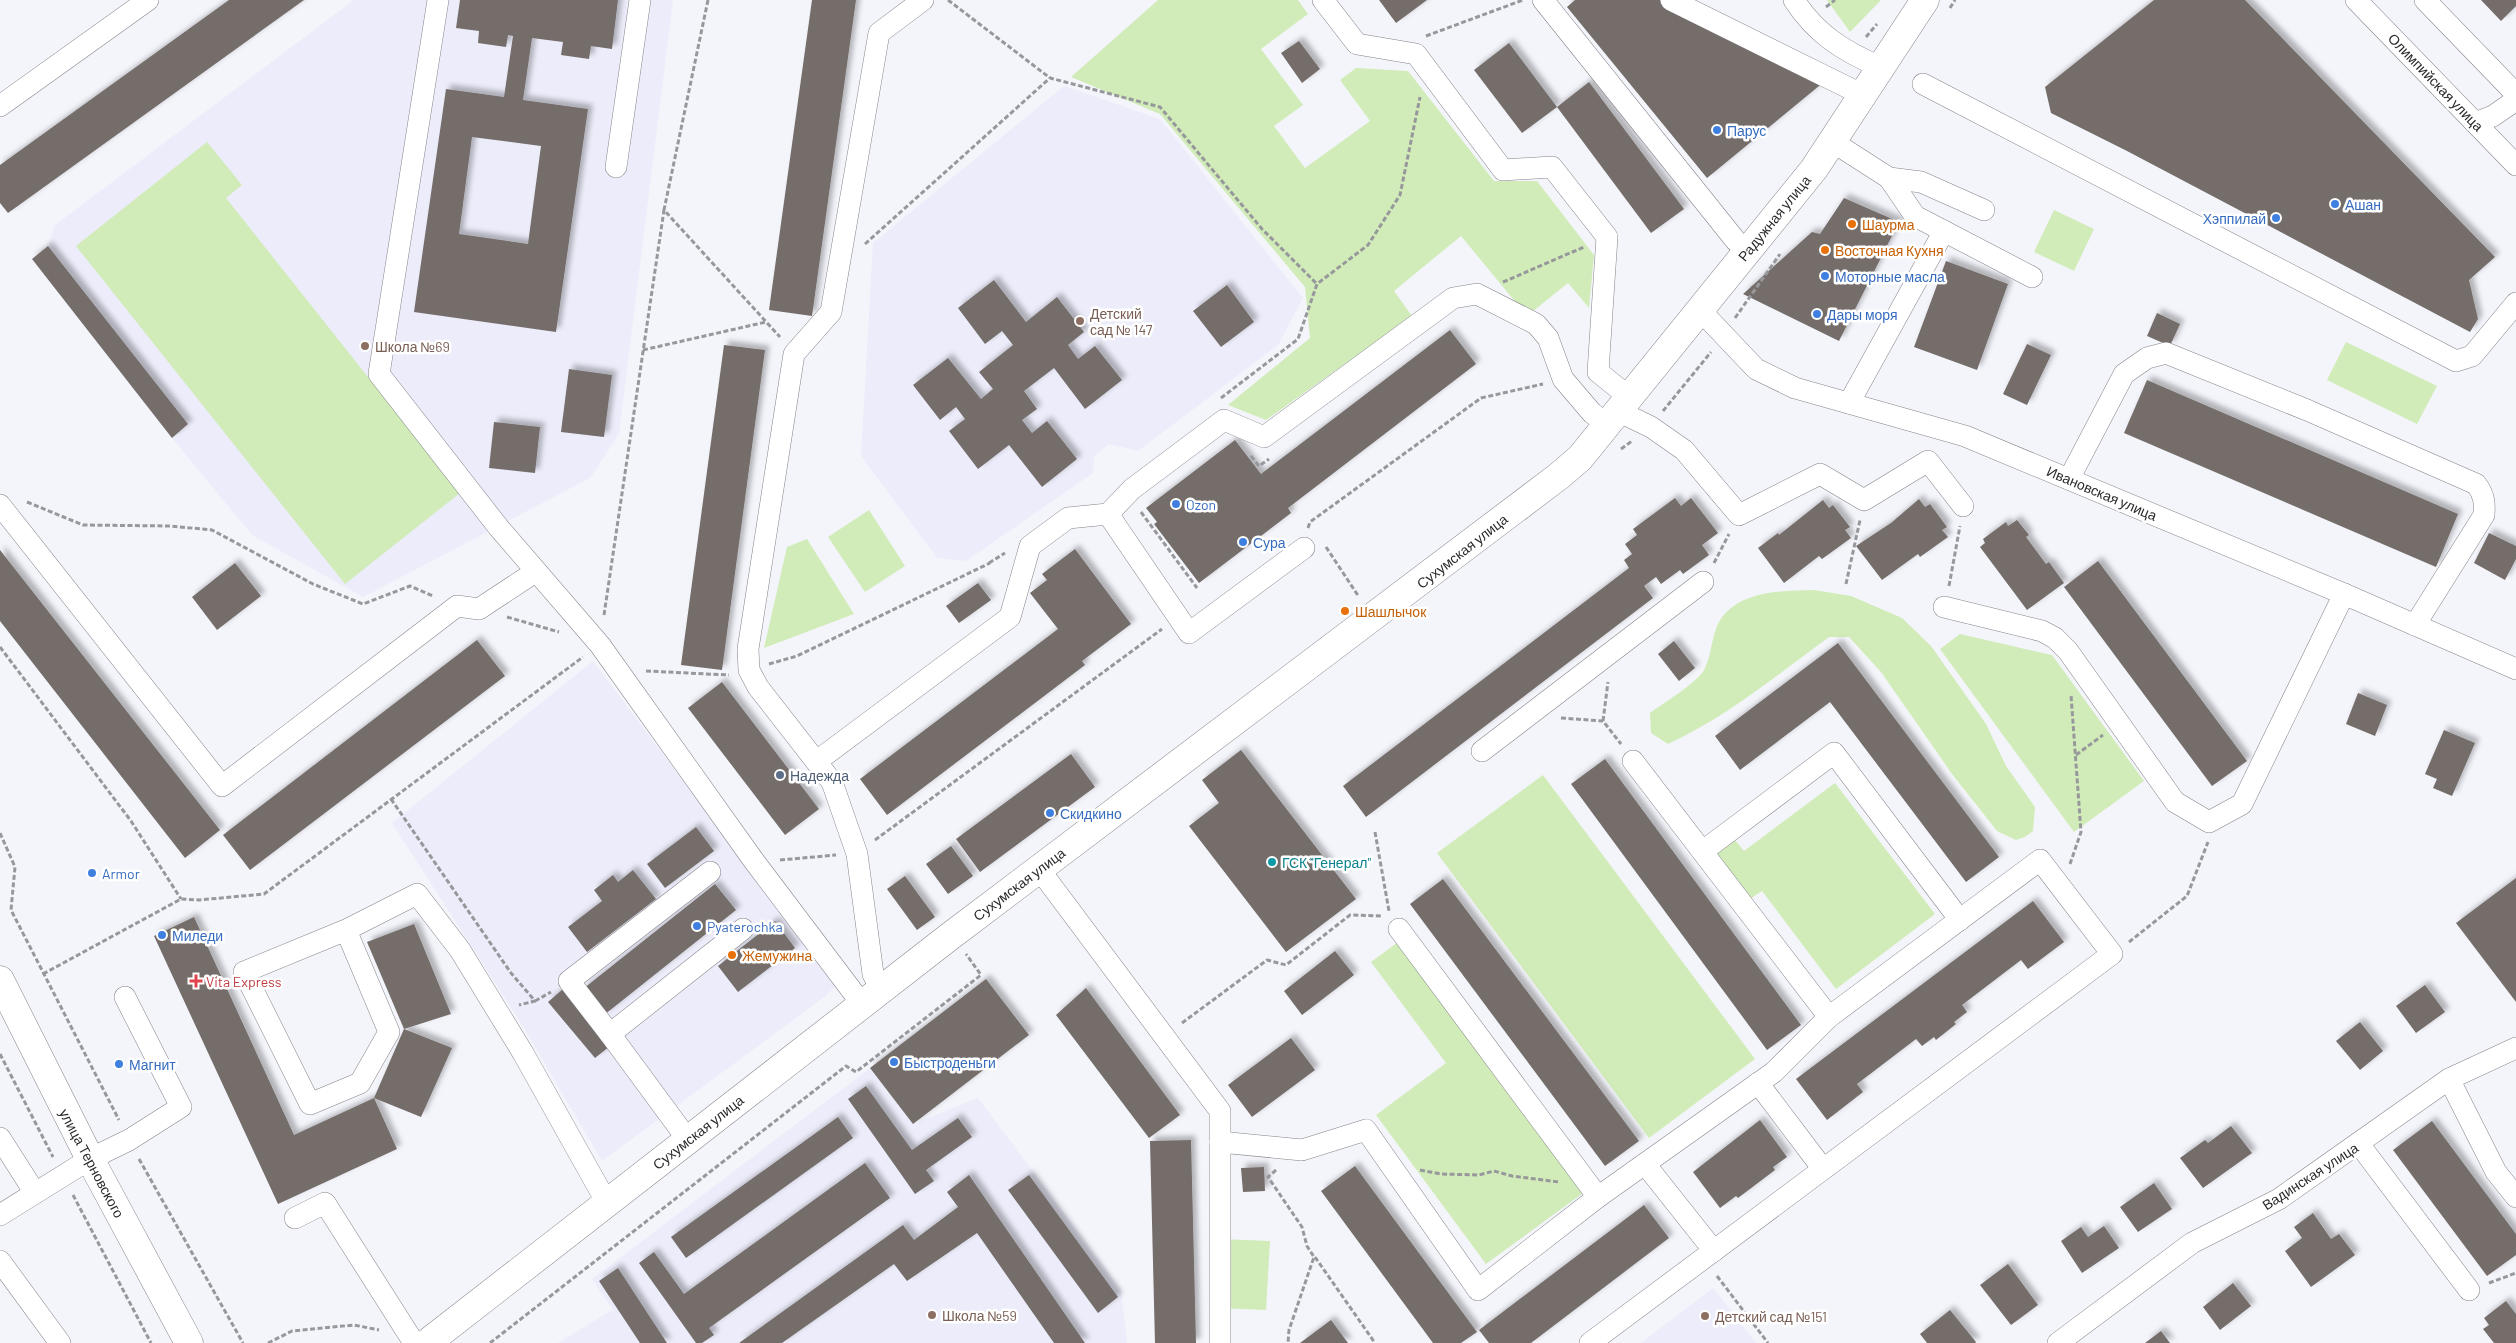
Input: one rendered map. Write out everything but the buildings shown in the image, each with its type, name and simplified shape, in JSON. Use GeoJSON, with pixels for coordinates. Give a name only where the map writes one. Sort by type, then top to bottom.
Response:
{"type":"FeatureCollection","features":[{"type":"Feature","properties":{"kind":"main road","name":"Радужная улица"},"geometry":{"type":"LineString","coordinates":[[1618,411],[1833,142],[1880,66],[1925,0]]}},
{"type":"Feature","properties":{"kind":"main road","name":"Сухумская улица"},"geometry":{"type":"LineString","coordinates":[[427,1343],[1039,869],[1559,476],[1580,458],[1618,411]]}},
{"type":"Feature","properties":{"kind":"main road","name":"улица Терновского"},"geometry":{"type":"LineString","coordinates":[[0,980],[90,1160],[189,1343]]}},
{"type":"Feature","properties":{"kind":"street"},"geometry":{"type":"LineString","coordinates":[[0,106],[148,0]]}},
{"type":"Feature","properties":{"kind":"street"},"geometry":{"type":"LineString","coordinates":[[438,0],[378,374],[535,572],[600,645],[754,862],[872,997]]}},
{"type":"Feature","properties":{"kind":"street"},"geometry":{"type":"LineString","coordinates":[[616,167],[640,0]]}},
{"type":"Feature","properties":{"kind":"street"},"geometry":{"type":"LineString","coordinates":[[872,997],[873,974],[857,854],[832,782],[758,687],[749,670],[748,649],[794,354],[831,312],[879,33],[923,0]]}},
{"type":"Feature","properties":{"kind":"street"},"geometry":{"type":"LineString","coordinates":[[1323,0],[1356,44],[1416,54],[1503,170],[1552,167],[1607,237],[1598,372],[1618,411]]}},
{"type":"Feature","properties":{"kind":"street"},"geometry":{"type":"LineString","coordinates":[[1543,0],[1736,241]]}},
{"type":"Feature","properties":{"kind":"street"},"geometry":{"type":"LineString","coordinates":[[1671,0],[1863,95]]}},
{"type":"Feature","properties":{"kind":"street"},"geometry":{"type":"LineString","coordinates":[[1794,0],[1808,22],[1850,54],[1880,66]]}},
{"type":"Feature","properties":{"kind":"street","name":"Олимпийская улица"},"geometry":{"type":"LineString","coordinates":[[2356,0],[2516,164]]}},
{"type":"Feature","properties":{"kind":"street"},"geometry":{"type":"LineString","coordinates":[[2425,0],[2516,94]]}},
{"type":"Feature","properties":{"kind":"street"},"geometry":{"type":"LineString","coordinates":[[1923,84],[2456,361],[2463,361],[2472,356],[2516,303]]}},
{"type":"Feature","properties":{"kind":"street"},"geometry":{"type":"LineString","coordinates":[[2475,123],[2493,116],[2516,100]]}},
{"type":"Feature","properties":{"kind":"street"},"geometry":{"type":"LineString","coordinates":[[1833,142],[1889,178],[1915,216],[2032,277]]}},
{"type":"Feature","properties":{"kind":"street"},"geometry":{"type":"LineString","coordinates":[[1889,178],[1921,182],[1984,210]]}},
{"type":"Feature","properties":{"kind":"street"},"geometry":{"type":"LineString","coordinates":[[1849,404],[1944,231]]}},
{"type":"Feature","properties":{"kind":"street"},"geometry":{"type":"LineString","coordinates":[[817,761],[1010,617],[1021,546],[1068,518],[1108,514],[1132,489],[1224,420],[1264,438],[1453,298],[1477,294],[1536,324],[1548,338],[1562,379],[1592,413],[1618,411],[1651,427],[1684,450],[1739,515],[1820,474],[1864,500],[1928,461],[1963,506]]}},
{"type":"Feature","properties":{"kind":"street","name":"Ивановская улица"},"geometry":{"type":"LineString","coordinates":[[1700,310],[1756,369],[1795,388],[1966,436],[2344,594],[2516,670]]}},
{"type":"Feature","properties":{"kind":"street"},"geometry":{"type":"LineString","coordinates":[[2069,479],[2124,374],[2147,358],[2166,353],[2307,410],[2476,484],[2482,491],[2485,504],[2484,515],[2415,625]]}},
{"type":"Feature","properties":{"kind":"street"},"geometry":{"type":"LineString","coordinates":[[0,505],[222,786],[457,606],[479,609],[535,572]]}},
{"type":"Feature","properties":{"kind":"street"},"geometry":{"type":"LineString","coordinates":[[1108,514],[1178,616],[1188,634],[1315,541]]}},
{"type":"Feature","properties":{"kind":"street"},"geometry":{"type":"LineString","coordinates":[[1482,751],[1704,582]]}},
{"type":"Feature","properties":{"kind":"street"},"geometry":{"type":"LineString","coordinates":[[1944,608],[2049,634],[2055,638],[2068,651],[2175,802],[2209,822],[2242,804],[2344,594]]}},
{"type":"Feature","properties":{"kind":"street"},"geometry":{"type":"LineString","coordinates":[[1702,851],[1834,753],[1960,920]]}},
{"type":"Feature","properties":{"kind":"street"},"geometry":{"type":"LineString","coordinates":[[1633,761],[1829,1017]]}},
{"type":"Feature","properties":{"kind":"street"},"geometry":{"type":"LineString","coordinates":[[1220,1142],[1302,1150],[1366,1130],[1478,1290],[1594,1191],[1645,1164],[1758,1084],[1774,1072],[1829,1017],[2040,860],[2112,954],[1590,1343]]}},
{"type":"Feature","properties":{"kind":"street"},"geometry":{"type":"LineString","coordinates":[[1039,869],[1220,1111],[1220,1343]]}},
{"type":"Feature","properties":{"kind":"street"},"geometry":{"type":"LineString","coordinates":[[688,1140],[569,981],[710,872]]}},
{"type":"Feature","properties":{"kind":"street"},"geometry":{"type":"LineString","coordinates":[[346,930],[389,1032],[360,1083],[310,1104],[244,972],[346,930],[417,894],[470,966],[523,1053],[607,1203]]}},
{"type":"Feature","properties":{"kind":"street"},"geometry":{"type":"LineString","coordinates":[[610,1034],[743,929]]}},
{"type":"Feature","properties":{"kind":"street"},"geometry":{"type":"LineString","coordinates":[[1399,929],[1594,1191]]}},
{"type":"Feature","properties":{"kind":"street"},"geometry":{"type":"LineString","coordinates":[[0,1215],[90,1160],[129,1140],[181,1107],[125,997]]}},
{"type":"Feature","properties":{"kind":"street","name":"Вадинская улица"},"geometry":{"type":"LineString","coordinates":[[2058,1343],[2192,1243],[2279,1199],[2449,1079],[2516,1048]]}},
{"type":"Feature","properties":{"kind":"street"},"geometry":{"type":"LineString","coordinates":[[2449,1079],[2496,1172],[2516,1197]]}},
{"type":"Feature","properties":{"kind":"street"},"geometry":{"type":"LineString","coordinates":[[1758,1084],[1823,1170]]}},
{"type":"Feature","properties":{"kind":"street"},"geometry":{"type":"LineString","coordinates":[[0,1138],[35,1193]]}},
{"type":"Feature","properties":{"kind":"street"},"geometry":{"type":"LineString","coordinates":[[2359,1144],[2469,1290]]}},
{"type":"Feature","properties":{"kind":"street"},"geometry":{"type":"LineString","coordinates":[[1645,1164],[1708,1255]]}},
{"type":"Feature","properties":{"kind":"street"},"geometry":{"type":"LineString","coordinates":[[295,1218],[325,1204],[414,1343]]}},
{"type":"Feature","properties":{"kind":"street"},"geometry":{"type":"LineString","coordinates":[[0,1261],[60,1343]]}},
{"type":"Feature","properties":{"kind":"path"},"geometry":{"type":"LineString","coordinates":[[43,974],[181,899],[199,900],[264,894],[600,645],[664,210],[708,0]]}},
{"type":"Feature","properties":{"kind":"path"},"geometry":{"type":"LineString","coordinates":[[948,0],[1050,78],[1160,107],[1262,229],[1317,284]]}},
{"type":"Feature","properties":{"kind":"path"},"geometry":{"type":"LineString","coordinates":[[1219,400],[1298,339],[1317,284],[1368,245],[1400,195],[1420,99],[1413,40],[1524,0]]}},
{"type":"Feature","properties":{"kind":"path"},"geometry":{"type":"LineString","coordinates":[[839,268],[1050,78]]}},
{"type":"Feature","properties":{"kind":"path"},"geometry":{"type":"LineString","coordinates":[[664,210],[794,354]]}},
{"type":"Feature","properties":{"kind":"path"},"geometry":{"type":"LineString","coordinates":[[643,350],[766,322]]}},
{"type":"Feature","properties":{"kind":"path"},"geometry":{"type":"LineString","coordinates":[[1310,522],[1481,398],[1562,379]]}},
{"type":"Feature","properties":{"kind":"path"},"geometry":{"type":"LineString","coordinates":[[23,500],[83,525],[170,526],[212,530],[313,584],[363,604],[410,586],[457,606]]}},
{"type":"Feature","properties":{"kind":"path"},"geometry":{"type":"LineString","coordinates":[[1846,584],[1864,500]]}},
{"type":"Feature","properties":{"kind":"path"},"geometry":{"type":"LineString","coordinates":[[1944,608],[1956,558],[1963,506]]}},
{"type":"Feature","properties":{"kind":"path"},"geometry":{"type":"LineString","coordinates":[[1704,582],[1739,515]]}},
{"type":"Feature","properties":{"kind":"path"},"geometry":{"type":"LineString","coordinates":[[1310,522],[1315,541],[1362,601]]}},
{"type":"Feature","properties":{"kind":"path"},"geometry":{"type":"LineString","coordinates":[[1310,522],[1315,541]]}},
{"type":"Feature","properties":{"kind":"path"},"geometry":{"type":"LineString","coordinates":[[989,564],[1021,546]]}},
{"type":"Feature","properties":{"kind":"path"},"geometry":{"type":"LineString","coordinates":[[618,669],[722,676],[797,656],[989,564],[1021,546]]}},
{"type":"Feature","properties":{"kind":"path"},"geometry":{"type":"LineString","coordinates":[[479,609],[563,634]]}},
{"type":"Feature","properties":{"kind":"path"},"geometry":{"type":"LineString","coordinates":[[754,862],[857,854],[1178,616]]}},
{"type":"Feature","properties":{"kind":"path"},"geometry":{"type":"LineString","coordinates":[[0,647],[131,821],[181,899]]}},
{"type":"Feature","properties":{"kind":"path"},"geometry":{"type":"LineString","coordinates":[[1613,652],[1603,720],[1633,761]]}},
{"type":"Feature","properties":{"kind":"path"},"geometry":{"type":"LineString","coordinates":[[2062,888],[2081,832],[2070,679],[2081,670]]}},
{"type":"Feature","properties":{"kind":"path"},"geometry":{"type":"LineString","coordinates":[[1528,716],[1603,720]]}},
{"type":"Feature","properties":{"kind":"path"},"geometry":{"type":"LineString","coordinates":[[2076,756],[2120,723]]}},
{"type":"Feature","properties":{"kind":"path"},"geometry":{"type":"LineString","coordinates":[[2112,954],[2187,896],[2208,841],[2209,822]]}},
{"type":"Feature","properties":{"kind":"path"},"geometry":{"type":"LineString","coordinates":[[1164,1036],[1267,960],[1286,965],[1350,915],[1390,917],[1375,832]]}},
{"type":"Feature","properties":{"kind":"path"},"geometry":{"type":"LineString","coordinates":[[0,833],[15,867],[11,910],[129,1140],[243,1343]]}},
{"type":"Feature","properties":{"kind":"path"},"geometry":{"type":"LineString","coordinates":[[490,1343],[846,1066],[856,1072],[981,975],[960,947]]}},
{"type":"Feature","properties":{"kind":"path"},"geometry":{"type":"LineString","coordinates":[[0,1054],[152,1343]]}},
{"type":"Feature","properties":{"kind":"path"},"geometry":{"type":"LineString","coordinates":[[1302,1150],[1268,1177],[1302,1227],[1307,1246],[1375,1343]]}},
{"type":"Feature","properties":{"kind":"path"},"geometry":{"type":"LineString","coordinates":[[1390,1164],[1441,1174],[1478,1175],[1494,1171],[1594,1191]]}},
{"type":"Feature","properties":{"kind":"path"},"geometry":{"type":"LineString","coordinates":[[1708,1255],[1768,1343]]}},
{"type":"Feature","properties":{"kind":"path"},"geometry":{"type":"LineString","coordinates":[[1288,1343],[1289,1330],[1314,1256]]}},
{"type":"Feature","properties":{"kind":"path"},"geometry":{"type":"LineString","coordinates":[[2469,1290],[2516,1272]]}},
{"type":"Feature","properties":{"kind":"path"},"geometry":{"type":"LineString","coordinates":[[268,1343],[292,1330],[354,1325],[381,1330]]}},
{"type":"Feature","properties":{"kind":"shaded area","name":"Школа №69"},"geometry":{"type":"Polygon","coordinates":[[[354,0],[673,0],[619,434],[590,478],[363,597],[252,535],[172,438],[32,259],[48,246],[55,225],[354,0]]]}},
{"type":"Feature","properties":{"kind":"shaded area","name":"Детский сад № 147"},"geometry":{"type":"Polygon","coordinates":[[[1064,86],[1160,119],[1303,298],[1278,345],[1138,451],[1109,444],[1094,456],[1093,473],[966,561],[937,558],[861,456],[873,243],[1064,86]]]}},
{"type":"Feature","properties":{"kind":"shaded area"},"geometry":{"type":"Polygon","coordinates":[[[593,661],[837,985],[823,998],[602,1161],[521,1023],[392,823],[593,661]]]}},
{"type":"Feature","properties":{"kind":"shaded area"},"geometry":{"type":"Polygon","coordinates":[[[870,1068],[913,1124],[978,1098],[1121,1289],[1127,1343],[558,1343],[612,1310],[631,1337],[592,1279],[870,1068]]]}},
{"type":"Feature","properties":{"kind":"shaded area","name":"Детский сад №151"},"geometry":{"type":"Polygon","coordinates":[[[1713,1288],[1756,1343],[1641,1343],[1713,1288]]]}},
{"type":"Feature","properties":{"kind":"green space"},"geometry":{"type":"Polygon","coordinates":[[[1158,0],[1298,0],[1308,14],[1261,49],[1303,105],[1274,126],[1305,168],[1370,121],[1340,80],[1356,68],[1408,71],[1494,181],[1537,181],[1594,255],[1589,308],[1568,283],[1527,316],[1461,236],[1394,291],[1412,316],[1266,420],[1228,405],[1310,338],[1305,287],[1160,114],[1071,77],[1158,0]]]}},
{"type":"Feature","properties":{"kind":"green space"},"geometry":{"type":"Polygon","coordinates":[[[1827,0],[1881,0],[1850,32],[1827,0]]]}},
{"type":"Feature","properties":{"kind":"green space"},"geometry":{"type":"Polygon","coordinates":[[[207,142],[242,185],[226,198],[460,493],[345,584],[76,246],[207,142]]]}},
{"type":"Feature","properties":{"kind":"green space"},"geometry":{"type":"Polygon","coordinates":[[[2054,210],[2094,229],[2074,271],[2034,252],[2054,210]]]}},
{"type":"Feature","properties":{"kind":"green space"},"geometry":{"type":"Polygon","coordinates":[[[2346,342],[2437,386],[2417,424],[2327,380],[2346,342]]]}},
{"type":"Feature","properties":{"kind":"green space"},"geometry":{"type":"Polygon","coordinates":[[[869,510],[905,566],[865,592],[828,537],[869,510]]]}},
{"type":"Feature","properties":{"kind":"green space"},"geometry":{"type":"Polygon","coordinates":[[[807,539],[854,614],[764,648],[787,547],[807,539]]]}},
{"type":"Feature","properties":{"kind":"green space"},"geometry":{"type":"Polygon","coordinates":[[[1814,590],[1851,596],[1902,618],[1931,646],[1986,724],[2006,766],[2035,807],[2033,831],[2025,837],[2016,840],[1997,831],[1952,774],[1881,672],[1849,637],[1829,637],[1731,708],[1668,744],[1651,733],[1650,713],[1701,675],[1707,664],[1716,628],[1727,611],[1749,598],[1762,594],[1814,590]]]}},
{"type":"Feature","properties":{"kind":"green space"},"geometry":{"type":"Polygon","coordinates":[[[1960,634],[2052,655],[2144,781],[2074,832],[1940,649],[1960,634]]]}},
{"type":"Feature","properties":{"kind":"green space"},"geometry":{"type":"Polygon","coordinates":[[[1543,775],[1755,1059],[1649,1138],[1437,853],[1543,775]]]}},
{"type":"Feature","properties":{"kind":"green space"},"geometry":{"type":"Polygon","coordinates":[[[1835,783],[1935,914],[1836,989],[1762,891],[1750,899],[1716,854],[1735,840],[1744,851],[1835,783]]]}},
{"type":"Feature","properties":{"kind":"green space"},"geometry":{"type":"Polygon","coordinates":[[[1398,942],[1583,1193],[1486,1264],[1376,1115],[1446,1063],[1371,962],[1398,942]]]}},
{"type":"Feature","properties":{"kind":"green space"},"geometry":{"type":"Polygon","coordinates":[[[1221,1239],[1270,1241],[1266,1310],[1218,1308],[1221,1239]]]}},
{"type":"Feature","properties":{"kind":"place","name":"Парус"},"geometry":{"type":"Point","coordinates":[1717,130]}},
{"type":"Feature","properties":{"kind":"place","name":"Ашан"},"geometry":{"type":"Point","coordinates":[2335,204]}},
{"type":"Feature","properties":{"kind":"place","name":"Хэппилай"},"geometry":{"type":"Point","coordinates":[2276,218]}},
{"type":"Feature","properties":{"kind":"place","name":"Шаурма"},"geometry":{"type":"Point","coordinates":[1852,224]}},
{"type":"Feature","properties":{"kind":"place","name":"Восточная Кухня"},"geometry":{"type":"Point","coordinates":[1825,250]}},
{"type":"Feature","properties":{"kind":"place","name":"Моторные масла"},"geometry":{"type":"Point","coordinates":[1825,276]}},
{"type":"Feature","properties":{"kind":"place","name":"Дары моря"},"geometry":{"type":"Point","coordinates":[1817,314]}},
{"type":"Feature","properties":{"kind":"place","name":"Детский сад № 147"},"geometry":{"type":"Point","coordinates":[1080,321]}},
{"type":"Feature","properties":{"kind":"place","name":"Школа №69"},"geometry":{"type":"Point","coordinates":[365,346]}},
{"type":"Feature","properties":{"kind":"place","name":"Ozon"},"geometry":{"type":"Point","coordinates":[1176,504]}},
{"type":"Feature","properties":{"kind":"place","name":"Сура"},"geometry":{"type":"Point","coordinates":[1243,542]}},
{"type":"Feature","properties":{"kind":"place","name":"Шашлычок"},"geometry":{"type":"Point","coordinates":[1345,611]}},
{"type":"Feature","properties":{"kind":"place","name":"Надежда"},"geometry":{"type":"Point","coordinates":[780,775]}},
{"type":"Feature","properties":{"kind":"place","name":"Скидкино"},"geometry":{"type":"Point","coordinates":[1050,813]}},
{"type":"Feature","properties":{"kind":"place","name":"ГСК \"Генерал\""},"geometry":{"type":"Point","coordinates":[1272,862]}},
{"type":"Feature","properties":{"kind":"place","name":"Armor"},"geometry":{"type":"Point","coordinates":[92,873]}},
{"type":"Feature","properties":{"kind":"place","name":"Pyaterochka"},"geometry":{"type":"Point","coordinates":[697,926]}},
{"type":"Feature","properties":{"kind":"place","name":"Миледи"},"geometry":{"type":"Point","coordinates":[162,935]}},
{"type":"Feature","properties":{"kind":"place","name":"Жемужина"},"geometry":{"type":"Point","coordinates":[732,955]}},
{"type":"Feature","properties":{"kind":"place","name":"Vita Express"},"geometry":{"type":"Point","coordinates":[196,981]}},
{"type":"Feature","properties":{"kind":"place","name":"Быстроденьги"},"geometry":{"type":"Point","coordinates":[894,1062]}},
{"type":"Feature","properties":{"kind":"place","name":"Магнит"},"geometry":{"type":"Point","coordinates":[119,1064]}},
{"type":"Feature","properties":{"kind":"place","name":"Школа №59"},"geometry":{"type":"Point","coordinates":[932,1315]}},
{"type":"Feature","properties":{"kind":"place","name":"Детский сад №151"},"geometry":{"type":"Point","coordinates":[1705,1316]}}]}
